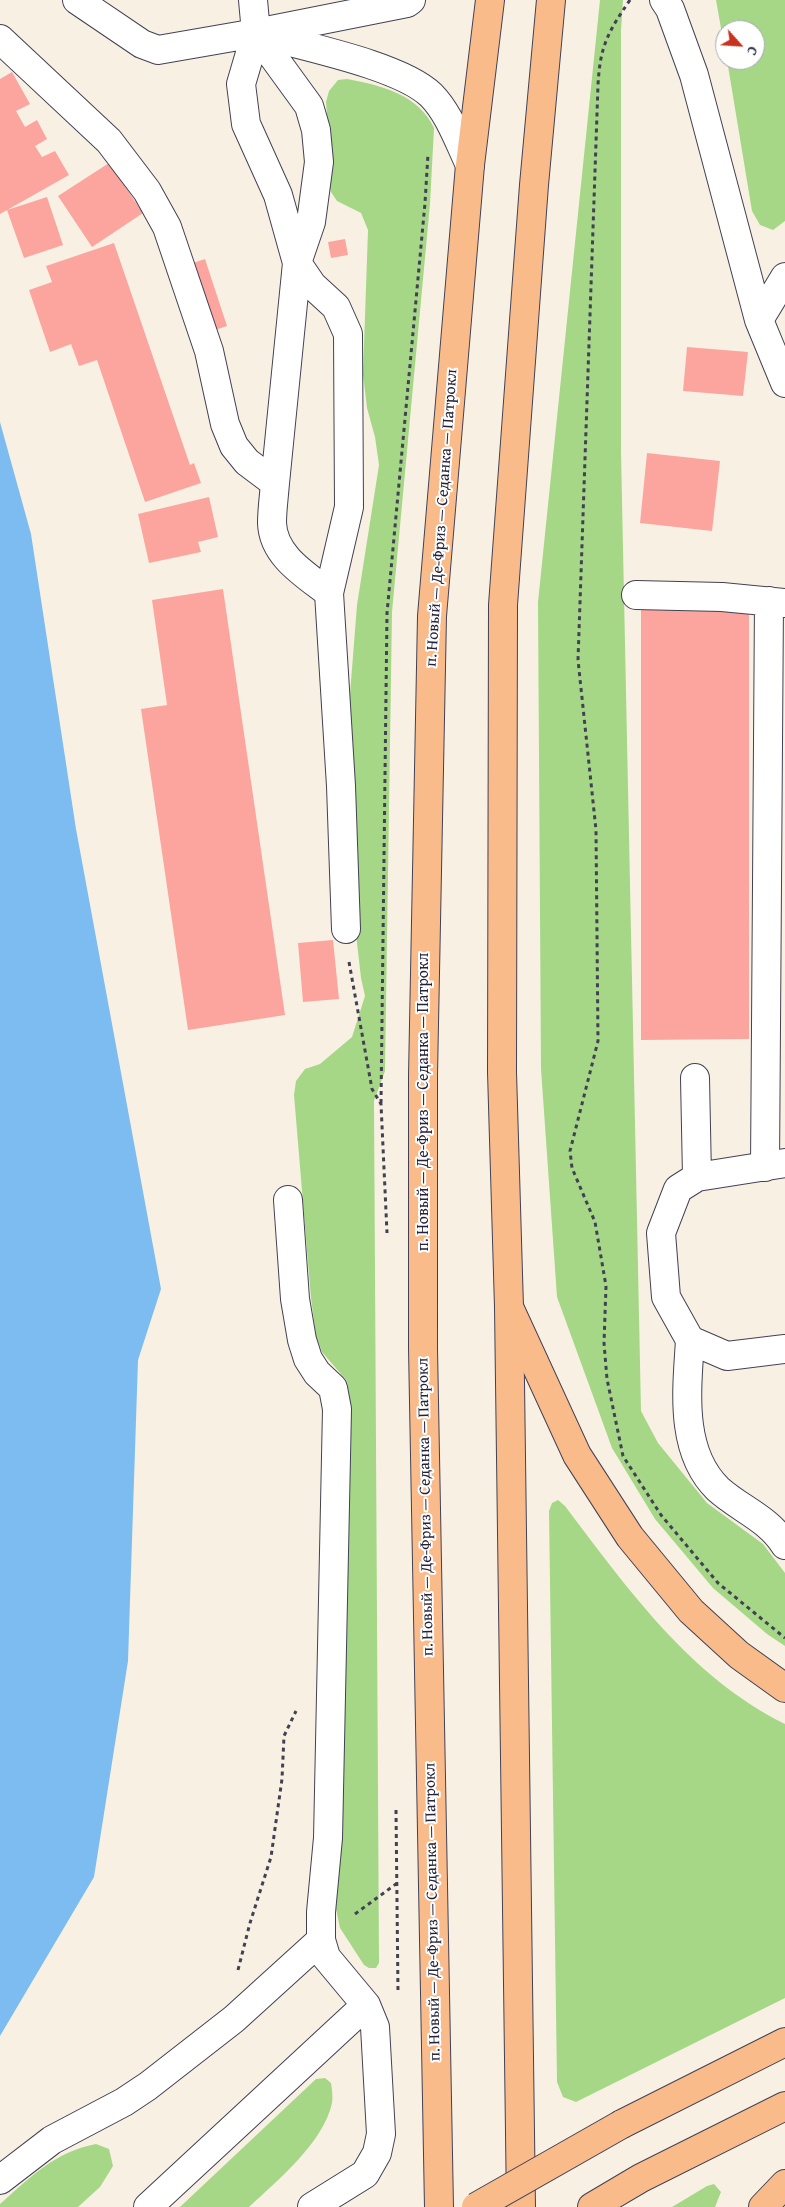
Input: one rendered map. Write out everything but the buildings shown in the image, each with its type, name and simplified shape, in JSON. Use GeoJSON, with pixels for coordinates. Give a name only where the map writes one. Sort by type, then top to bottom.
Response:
{"type":"FeatureCollection","features":[{"type":"Feature","properties":{"kind":"main road","name":"п. Новый — Де-Фриз — Седанка — Патрокл"},"geometry":{"type":"LineString","coordinates":[[439,2207],[423,1358],[423,1065],[432,616],[470,164],[490,0]]}},
{"type":"Feature","properties":{"kind":"main road"},"geometry":{"type":"LineString","coordinates":[[522,2207],[510,1307],[502,1072],[503,605],[534,185],[551,0]]}},
{"type":"Feature","properties":{"kind":"main road"},"geometry":{"type":"LineString","coordinates":[[510,1307],[577,1455],[630,1537],[691,1611],[739,1655],[785,1688]]}},
{"type":"Feature","properties":{"kind":"main road"},"geometry":{"type":"LineString","coordinates":[[476,2207],[622,2124],[785,2042]]}},
{"type":"Feature","properties":{"kind":"main road"},"geometry":{"type":"LineString","coordinates":[[592,2207],[641,2178],[785,2106]]}},
{"type":"Feature","properties":{"kind":"main road"},"geometry":{"type":"LineString","coordinates":[[763,2207],[785,2184]]}},
{"type":"Feature","properties":{"kind":"lane"},"geometry":{"type":"LineString","coordinates":[[77,0],[142,44],[158,50],[375,10],[407,3],[411,0]]}},
{"type":"Feature","properties":{"kind":"lane"},"geometry":{"type":"LineString","coordinates":[[254,0],[256,33],[241,84],[246,124],[278,195],[297,263],[312,285],[336,307],[348,334],[349,507],[329,593],[341,786],[346,929]]}},
{"type":"Feature","properties":{"kind":"lane"},"geometry":{"type":"LineString","coordinates":[[664,0],[670,9],[694,75],[759,320],[785,383]]}},
{"type":"Feature","properties":{"kind":"lane"},"geometry":{"type":"LineString","coordinates":[[256,33],[380,68],[414,82],[431,95],[441,108],[470,164]]}},
{"type":"Feature","properties":{"kind":"lane"},"geometry":{"type":"LineString","coordinates":[[256,33],[309,106],[316,130],[319,162],[310,222],[297,263],[272,524],[276,543],[288,561],[329,593]]}},
{"type":"Feature","properties":{"kind":"lane"},"geometry":{"type":"LineString","coordinates":[[0,39],[109,140],[147,191],[167,227],[209,352],[225,424],[234,446],[247,462],[275,483]]}},
{"type":"Feature","properties":{"kind":"lane"},"geometry":{"type":"LineString","coordinates":[[759,320],[785,277]]}},
{"type":"Feature","properties":{"kind":"lane"},"geometry":{"type":"LineString","coordinates":[[636,595],[777,602],[775,1165],[697,1176],[678,1189],[661,1233],[666,1297],[690,1340],[687,1385],[688,1419],[698,1460],[718,1488],[776,1530],[785,1545]]}},
{"type":"Feature","properties":{"kind":"lane"},"geometry":{"type":"LineString","coordinates":[[694,1078],[697,1176]]}},
{"type":"Feature","properties":{"kind":"lane"},"geometry":{"type":"LineString","coordinates":[[288,1200],[295,1299],[302,1340],[308,1359],[317,1373],[333,1388],[337,1409],[328,1838],[321,1912],[321,1940],[326,1957],[366,2005],[375,2027],[381,2134],[377,2154],[365,2174],[312,2207]]}},
{"type":"Feature","properties":{"kind":"lane"},"geometry":{"type":"LineString","coordinates":[[690,1340],[727,1356],[785,1349]]}},
{"type":"Feature","properties":{"kind":"lane"},"geometry":{"type":"LineString","coordinates":[[0,2180],[52,2140],[124,2102],[148,2086],[234,2019],[321,1940]]}},
{"type":"Feature","properties":{"kind":"lane"},"geometry":{"type":"LineString","coordinates":[[148,2207],[366,2005]]}},
{"type":"Feature","properties":{"kind":"path"},"geometry":{"type":"LineString","coordinates":[[630,0],[608,32],[600,58],[598,85],[578,660],[596,830],[598,1041],[570,1150],[572,1168],[597,1231],[606,1286],[604,1343],[607,1379],[623,1456],[661,1515],[718,1583],[785,1638]]}},
{"type":"Feature","properties":{"kind":"path"},"geometry":{"type":"LineString","coordinates":[[346,929],[350,976],[372,1088],[381,1104],[388,1241]]}},
{"type":"Feature","properties":{"kind":"path"},"geometry":{"type":"LineString","coordinates":[[234,2019],[230,1999],[250,1923],[271,1857],[282,1779],[284,1736],[300,1703]]}},
{"type":"Feature","properties":{"kind":"path"},"geometry":{"type":"LineString","coordinates":[[396,1804],[398,1992]]}},
{"type":"Feature","properties":{"kind":"path"},"geometry":{"type":"LineString","coordinates":[[321,1940],[396,1883]]}},
{"type":"Feature","properties":{"kind":"green space"},"geometry":{"type":"Polygon","coordinates":[[[600,0],[623,0],[621,30],[621,452],[641,1411],[658,1443],[707,1503],[763,1544],[785,1573],[785,1646],[767,1634],[713,1588],[655,1519],[612,1448],[557,1297],[541,1069],[538,602],[600,0]]]}},
{"type":"Feature","properties":{"kind":"green space"},"geometry":{"type":"Polygon","coordinates":[[[716,0],[785,0],[785,221],[773,230],[760,225],[752,211],[729,70],[765,70],[765,20],[720,20],[716,0]]]}},
{"type":"Feature","properties":{"kind":"green space"},"geometry":{"type":"Polygon","coordinates":[[[347,79],[386,88],[398,93],[419,107],[434,128],[430,204],[392,612],[385,1071],[374,1101],[379,1963],[376,1968],[369,1968],[364,1965],[340,1928],[336,1909],[341,1841],[351,1409],[347,1381],[322,1352],[316,1336],[311,1298],[294,1095],[296,1081],[305,1069],[320,1064],[352,1037],[365,996],[356,934],[347,732],[357,605],[379,465],[375,437],[367,408],[363,374],[368,230],[361,213],[337,201],[331,192],[328,182],[326,102],[329,91],[338,80],[347,79]]]}},
{"type":"Feature","properties":{"kind":"green space"},"geometry":{"type":"Polygon","coordinates":[[[558,1500],[565,1506],[637,1599],[690,1656],[719,1682],[751,1705],[785,1724],[785,1998],[576,2102],[563,2097],[557,2082],[549,1511],[552,1503],[558,1500]]]}},
{"type":"Feature","properties":{"kind":"green space"},"geometry":{"type":"Polygon","coordinates":[[[325,2078],[331,2083],[332,2103],[320,2132],[298,2160],[249,2207],[180,2207],[316,2079],[325,2078]]]}},
{"type":"Feature","properties":{"kind":"green space"},"geometry":{"type":"Polygon","coordinates":[[[96,2144],[109,2149],[113,2166],[100,2187],[78,2207],[0,2207],[0,2204],[33,2175],[55,2159],[96,2144]]]}},
{"type":"Feature","properties":{"kind":"green space"},"geometry":{"type":"Polygon","coordinates":[[[714,2184],[721,2192],[715,2207],[672,2207],[707,2186],[714,2184]]]}},
{"type":"Feature","properties":{"kind":"water"},"geometry":{"type":"Polygon","coordinates":[[[0,422],[31,534],[76,829],[161,1289],[138,1360],[128,1661],[94,1877],[0,2036],[0,422]]]}}]}
